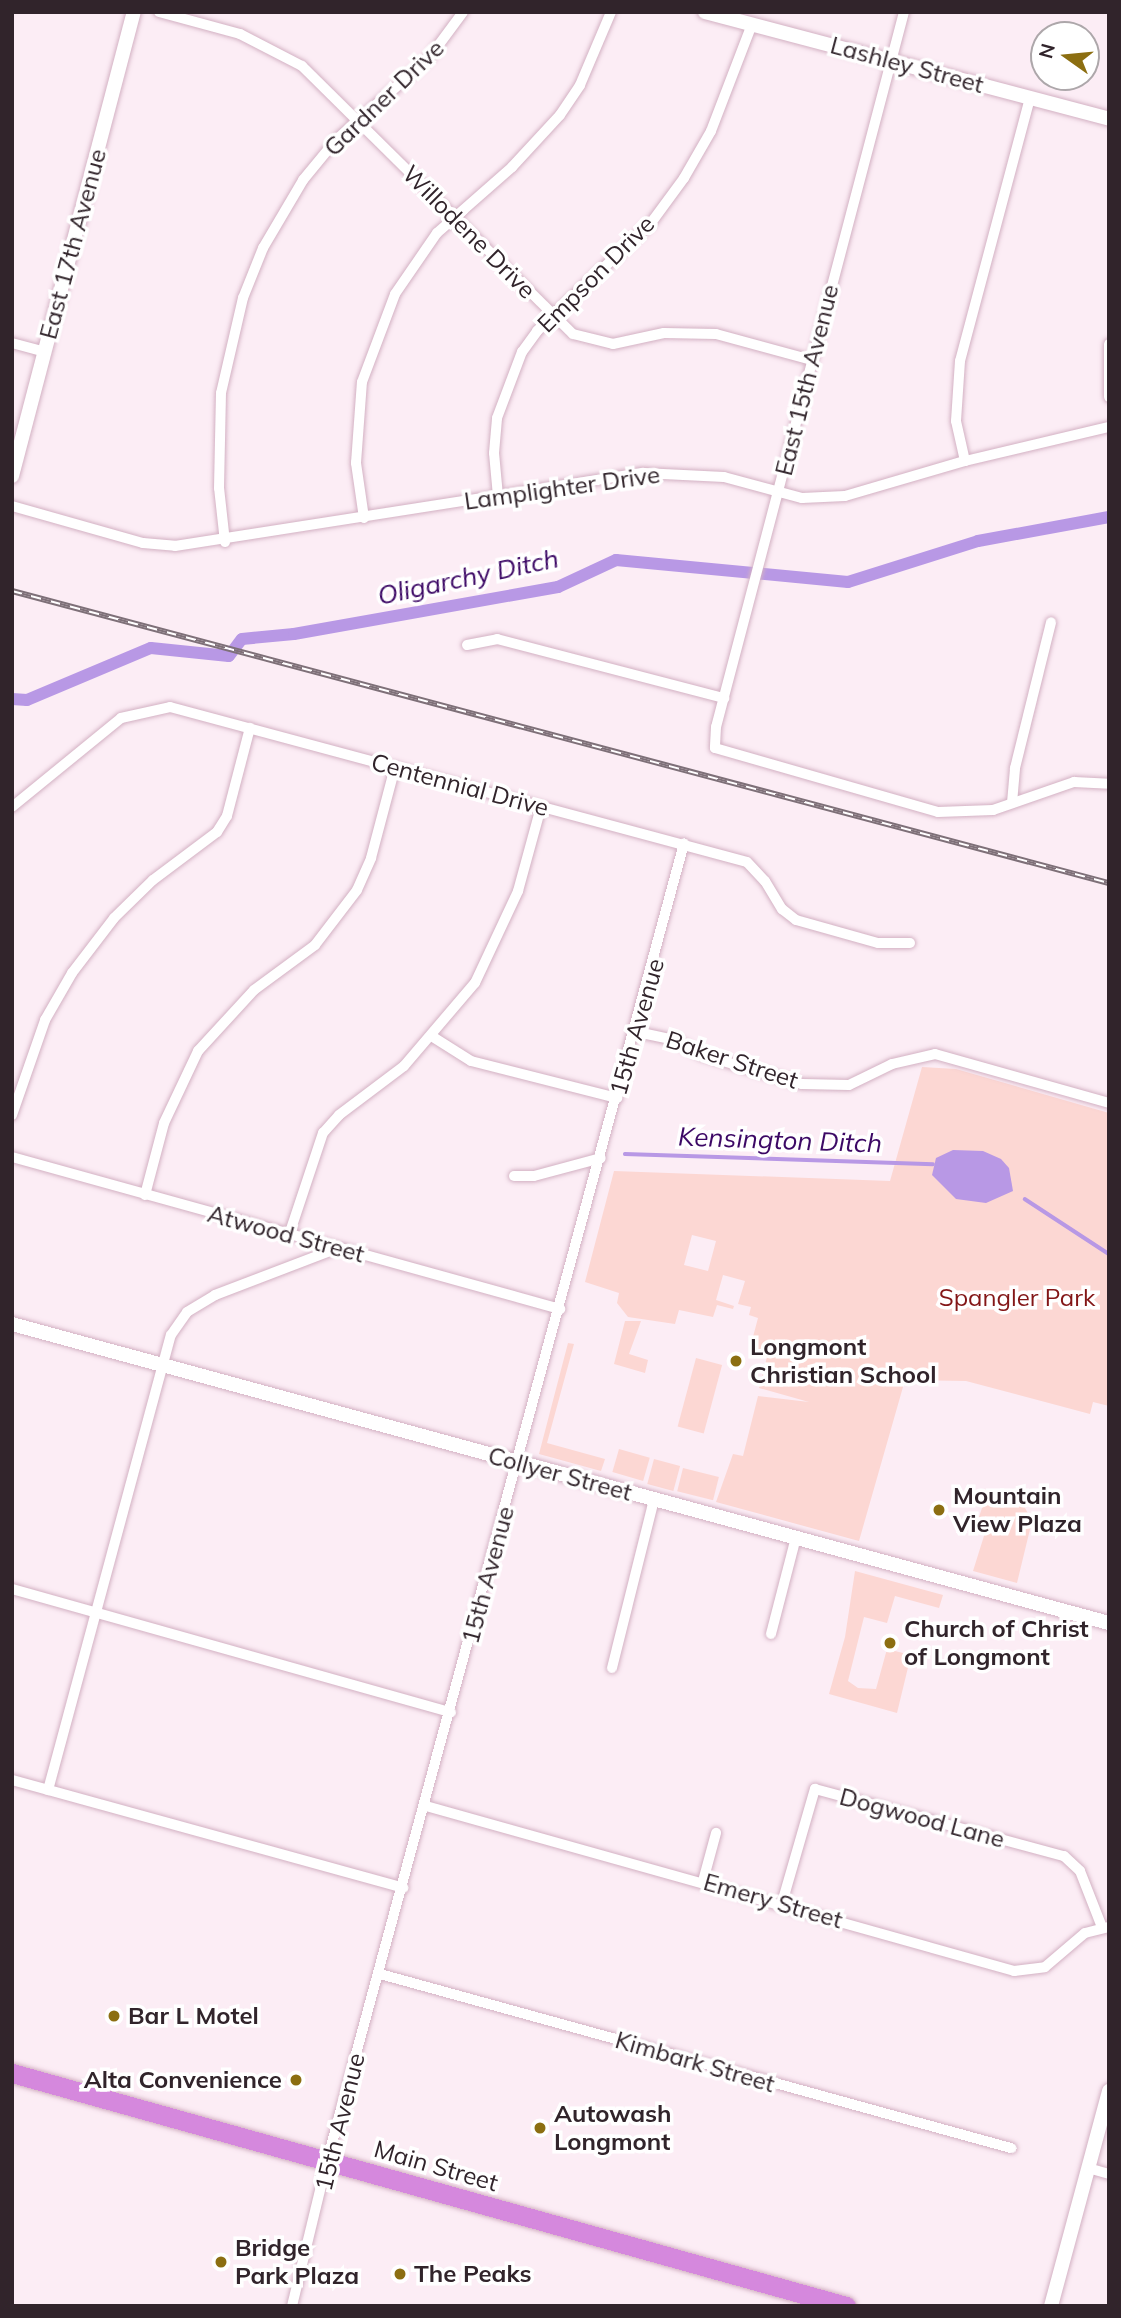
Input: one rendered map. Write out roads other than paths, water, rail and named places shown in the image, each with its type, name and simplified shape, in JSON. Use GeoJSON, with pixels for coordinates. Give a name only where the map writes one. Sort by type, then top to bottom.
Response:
{"type":"FeatureCollection","features":[{"type":"Feature","properties":{"kind":"highway","name":"Main Street"},"geometry":{"type":"LineString","coordinates":[[12,2073],[846,2306]]}},
{"type":"Feature","properties":{"kind":"street","name":"East 17th Avenue"},"geometry":{"type":"LineString","coordinates":[[12,476],[134,12]]}},
{"type":"Feature","properties":{"kind":"street","name":"Willodene Drive"},"geometry":{"type":"LineString","coordinates":[[159,12],[240,34],[280,52],[302,66],[573,334],[592,342],[613,344],[664,333],[706,333],[811,360]]}},
{"type":"Feature","properties":{"kind":"street","name":"Gardner Drive"},"geometry":{"type":"LineString","coordinates":[[225,542],[218,434],[228,352],[243,298],[282,213],[357,118],[429,58],[463,12]]}},
{"type":"Feature","properties":{"kind":"street"},"geometry":{"type":"LineString","coordinates":[[364,518],[356,428],[375,337],[413,264],[453,216],[512,167],[560,115],[585,74],[611,12]]}},
{"type":"Feature","properties":{"kind":"street","name":"Lashley Street"},"geometry":{"type":"LineString","coordinates":[[705,12],[1109,119]]}},
{"type":"Feature","properties":{"kind":"street","name":"East 15th Avenue"},"geometry":{"type":"LineString","coordinates":[[904,12],[713,739],[715,748],[938,812],[966,814],[1012,803]]}},
{"type":"Feature","properties":{"kind":"street","name":"Empson Drive"},"geometry":{"type":"LineString","coordinates":[[498,496],[494,453],[507,384],[522,352],[552,316],[614,261],[684,178],[711,131],[752,24]]}},
{"type":"Feature","properties":{"kind":"street"},"geometry":{"type":"LineString","coordinates":[[965,461],[956,421],[960,361],[1030,98]]}},
{"type":"Feature","properties":{"kind":"street"},"geometry":{"type":"LineString","coordinates":[[12,343],[45,352]]}},
{"type":"Feature","properties":{"kind":"street"},"geometry":{"type":"LineString","coordinates":[[1109,344],[1109,397]]}},
{"type":"Feature","properties":{"kind":"street","name":"Lamplighter Drive"},"geometry":{"type":"LineString","coordinates":[[12,506],[155,546],[225,542],[643,472],[724,477],[778,492],[820,499],[845,496],[965,461],[1109,427]]}},
{"type":"Feature","properties":{"kind":"street"},"geometry":{"type":"LineString","coordinates":[[1051,622],[1015,768],[1012,803],[1074,782],[1109,784]]}},
{"type":"Feature","properties":{"kind":"street"},"geometry":{"type":"LineString","coordinates":[[467,645],[497,639],[724,698]]}},
{"type":"Feature","properties":{"kind":"street","name":"Centennial Drive"},"geometry":{"type":"LineString","coordinates":[[12,807],[85,744],[139,711],[170,708],[747,862],[765,881],[782,909],[796,920],[878,943],[910,943]]}},
{"type":"Feature","properties":{"kind":"street"},"geometry":{"type":"LineString","coordinates":[[12,1115],[44,1020],[72,973],[114,918],[153,880],[217,832],[227,816],[250,728]]}},
{"type":"Feature","properties":{"kind":"street"},"geometry":{"type":"LineString","coordinates":[[145,1195],[164,1123],[198,1051],[254,990],[315,946],[357,890],[371,858],[395,767]]}},
{"type":"Feature","properties":{"kind":"street"},"geometry":{"type":"LineString","coordinates":[[289,1235],[323,1133],[339,1115],[404,1066],[433,1037],[475,983],[497,943],[518,891],[541,807]]}},
{"type":"Feature","properties":{"kind":"street","name":"15th Avenue"},"geometry":{"type":"LineString","coordinates":[[292,2306],[327,2161],[637,1032],[684,844]]}},
{"type":"Feature","properties":{"kind":"street","name":"Baker Street"},"geometry":{"type":"LineString","coordinates":[[637,1032],[674,1040],[702,1055],[802,1084],[849,1085],[892,1064],[935,1054],[1109,1103]]}},
{"type":"Feature","properties":{"kind":"street"},"geometry":{"type":"LineString","coordinates":[[433,1037],[471,1061],[617,1098]]}},
{"type":"Feature","properties":{"kind":"street","name":"Atwood Street"},"geometry":{"type":"LineString","coordinates":[[12,1157],[560,1309]]}},
{"type":"Feature","properties":{"kind":"street"},"geometry":{"type":"LineString","coordinates":[[514,1176],[534,1177],[601,1158]]}},
{"type":"Feature","properties":{"kind":"street"},"geometry":{"type":"LineString","coordinates":[[48,1790],[162,1364],[175,1328],[196,1305],[338,1248]]}},
{"type":"Feature","properties":{"kind":"street","name":"Collyer Street"},"geometry":{"type":"LineString","coordinates":[[12,1324],[1109,1623]]}},
{"type":"Feature","properties":{"kind":"street"},"geometry":{"type":"LineString","coordinates":[[612,1668],[654,1500]]}},
{"type":"Feature","properties":{"kind":"street"},"geometry":{"type":"LineString","coordinates":[[771,1634],[796,1537]]}},
{"type":"Feature","properties":{"kind":"street"},"geometry":{"type":"LineString","coordinates":[[12,1589],[451,1713]]}},
{"type":"Feature","properties":{"kind":"street"},"geometry":{"type":"LineString","coordinates":[[12,1780],[404,1888]]}},
{"type":"Feature","properties":{"kind":"street","name":"Dogwood Lane"},"geometry":{"type":"LineString","coordinates":[[782,1903],[814,1789],[1064,1856],[1080,1871],[1105,1927]]}},
{"type":"Feature","properties":{"kind":"street","name":"Emery Street"},"geometry":{"type":"LineString","coordinates":[[426,1806],[782,1903],[1014,1971],[1045,1967],[1074,1940],[1105,1927]]}},
{"type":"Feature","properties":{"kind":"street"},"geometry":{"type":"LineString","coordinates":[[703,1881],[716,1833]]}},
{"type":"Feature","properties":{"kind":"street","name":"Kimbark Street"},"geometry":{"type":"LineString","coordinates":[[380,1974],[1011,2148]]}},
{"type":"Feature","properties":{"kind":"street"},"geometry":{"type":"LineString","coordinates":[[1051,2306],[1109,2091]]}},
{"type":"Feature","properties":{"kind":"street"},"geometry":{"type":"LineString","coordinates":[[1088,2168],[1109,2174]]}},
{"type":"Feature","properties":{"kind":"waterway","name":"Oligarchy Ditch"},"geometry":{"type":"LineString","coordinates":[[12,699],[27,700],[151,648],[229,656],[242,639],[294,634],[558,587],[616,560],[848,582],[978,541],[1109,517]]}},
{"type":"Feature","properties":{"kind":"waterway","name":"Kensington Ditch"},"geometry":{"type":"LineString","coordinates":[[625,1154],[933,1164]]}},
{"type":"Feature","properties":{"kind":"waterway","name":"Kensington Ditch"},"geometry":{"type":"LineString","coordinates":[[1025,1199],[1109,1254]]}},
{"type":"Feature","properties":{"kind":"railway"},"geometry":{"type":"LineString","coordinates":[[12,591],[1109,883]]}},
{"type":"Feature","properties":{"kind":"place","name":"Longmont Christian School"},"geometry":{"type":"Point","coordinates":[736,1361]}},
{"type":"Feature","properties":{"kind":"place","name":"Mountain View Plaza"},"geometry":{"type":"Point","coordinates":[939,1510]}},
{"type":"Feature","properties":{"kind":"place","name":"Church of Christ of Longmont"},"geometry":{"type":"Point","coordinates":[890,1643]}},
{"type":"Feature","properties":{"kind":"place","name":"Bar L Motel"},"geometry":{"type":"Point","coordinates":[114,2016]}},
{"type":"Feature","properties":{"kind":"place","name":"Alta Convenience"},"geometry":{"type":"Point","coordinates":[296,2080]}},
{"type":"Feature","properties":{"kind":"place","name":"Autowash Longmont"},"geometry":{"type":"Point","coordinates":[540,2128]}},
{"type":"Feature","properties":{"kind":"place","name":"Bridge Park Plaza"},"geometry":{"type":"Point","coordinates":[221,2262]}},
{"type":"Feature","properties":{"kind":"place","name":"The Peaks"},"geometry":{"type":"Point","coordinates":[400,2274]}},
{"type":"Feature","properties":{"kind":"park label","name":"Spangler Park"},"geometry":{"type":"Point","coordinates":[1017,1298]}}]}
